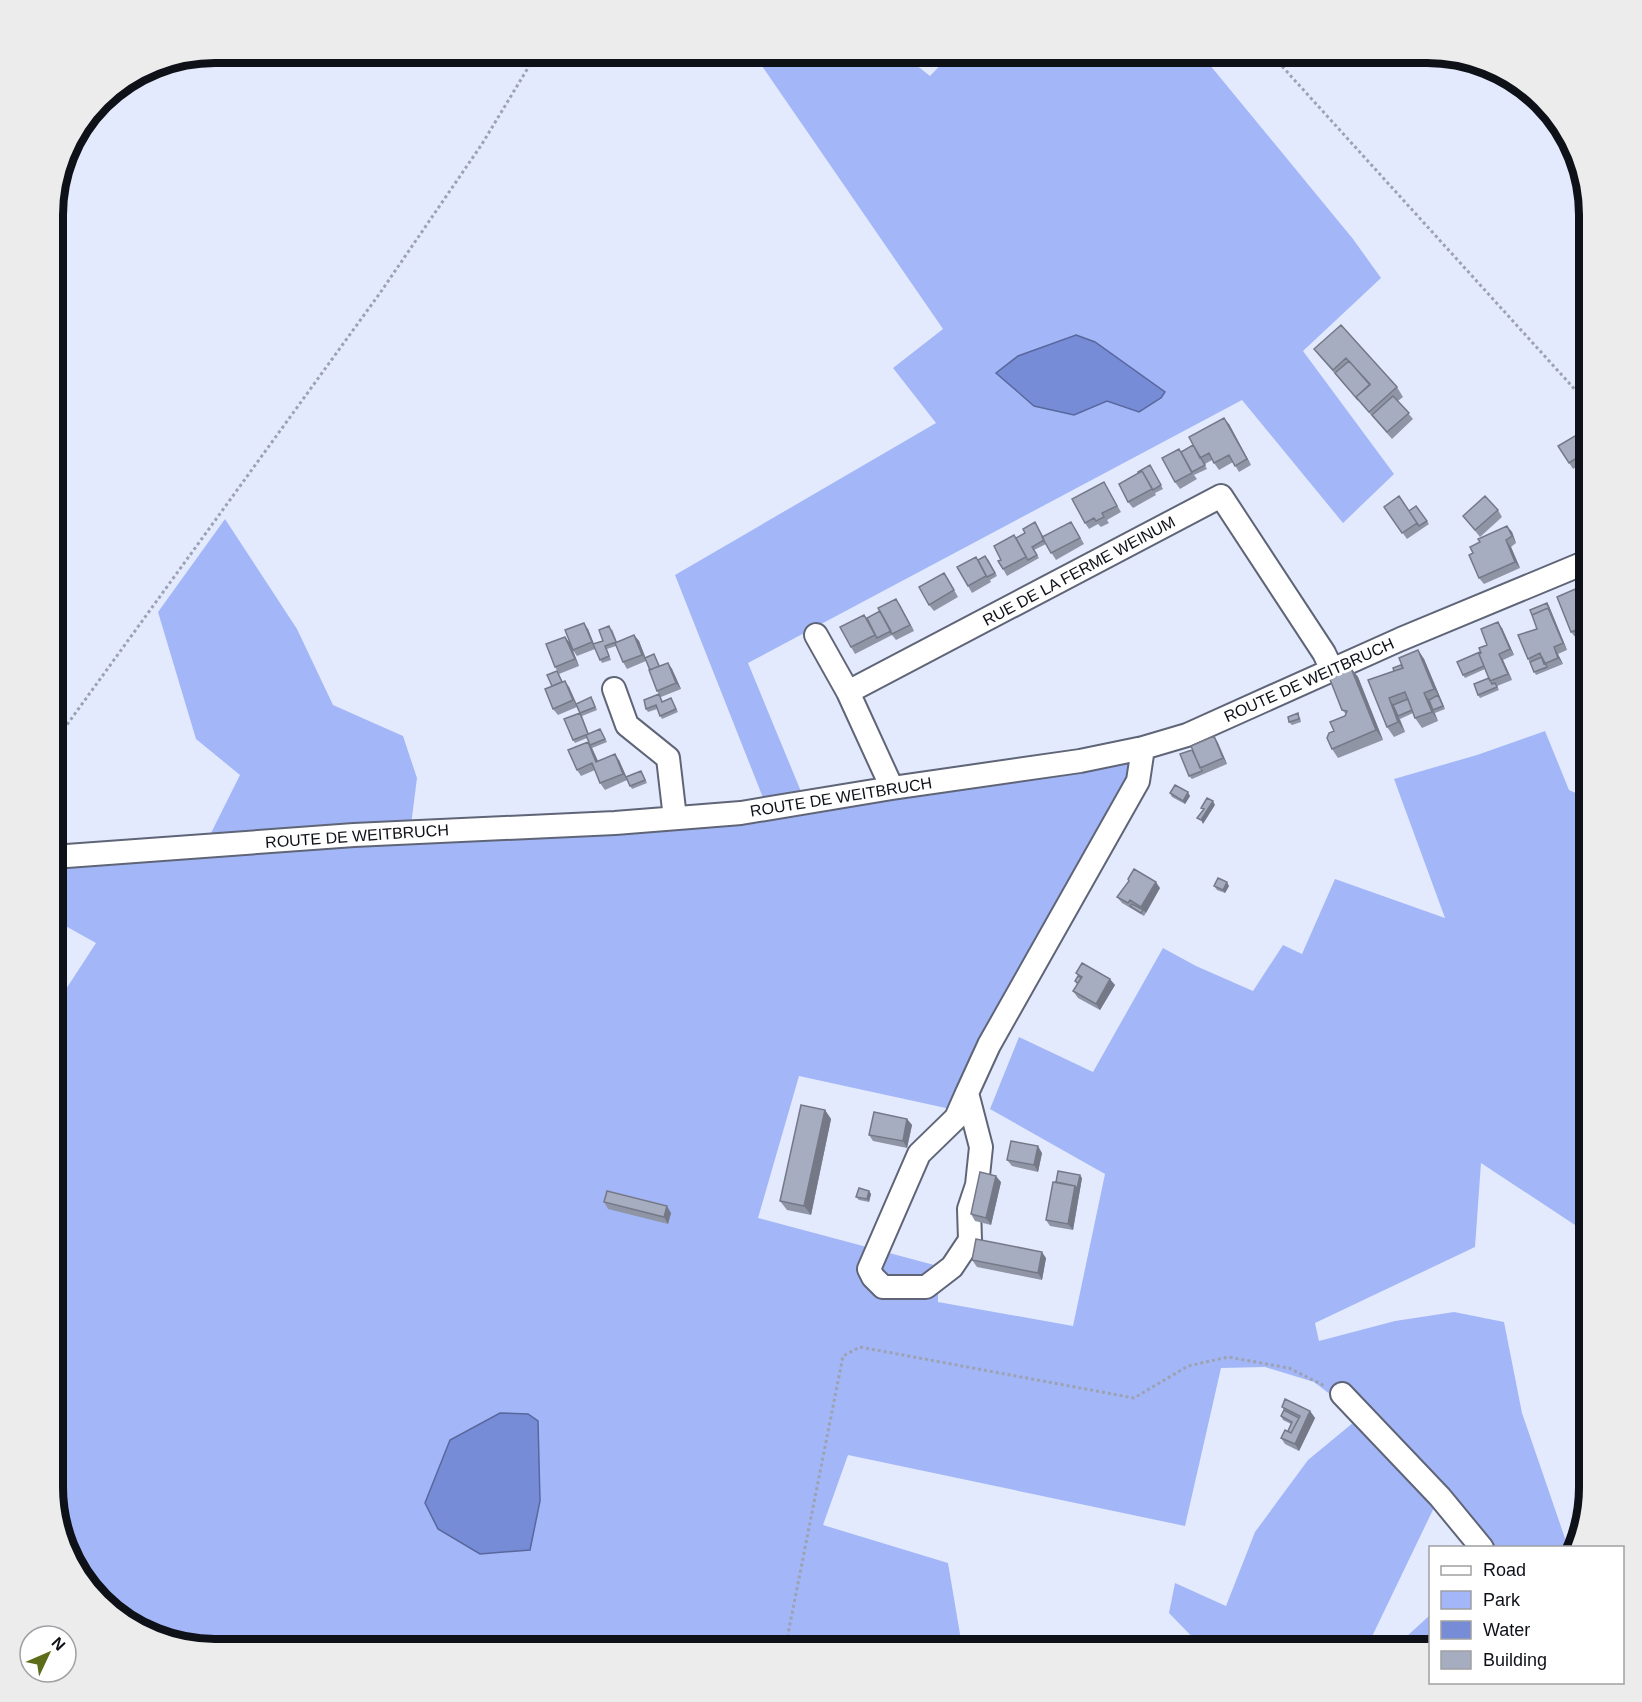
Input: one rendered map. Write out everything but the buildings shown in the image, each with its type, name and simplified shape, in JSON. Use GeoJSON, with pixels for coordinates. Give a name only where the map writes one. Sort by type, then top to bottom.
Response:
{"type":"FeatureCollection","features":[{"type":"Feature","properties":{"kind":"street","name":"RUE DE LA FERME WEINUM"},"geometry":{"type":"LineString","coordinates":[[848,692],[1221,496],[1324,653],[1332,670]]}},
{"type":"Feature","properties":{"kind":"street","name":"ROUTE DE WEITBRUCH"},"geometry":{"type":"LineString","coordinates":[[63,856],[741,813],[891,788],[1080,761],[1143,748],[1187,735],[1332,670],[1579,566]]}},
{"type":"Feature","properties":{"kind":"street"},"geometry":{"type":"LineString","coordinates":[[816,635],[848,692],[891,788]]}},
{"type":"Feature","properties":{"kind":"street"},"geometry":{"type":"LineString","coordinates":[[614,689],[627,725],[668,758],[675,818]]}},
{"type":"Feature","properties":{"kind":"street"},"geometry":{"type":"LineString","coordinates":[[968,1093],[981,1147],[977,1185],[969,1209],[970,1240],[952,1267],[926,1287],[883,1287],[869,1269],[919,1154],[956,1118],[989,1045],[1138,781],[1143,748]]}},
{"type":"Feature","properties":{"kind":"street"},"geometry":{"type":"LineString","coordinates":[[1342,1394],[1440,1497],[1480,1546]]}},
{"type":"Feature","properties":{"kind":"path"},"geometry":{"type":"LineString","coordinates":[[63,730],[380,293],[482,144],[531,63]]}},
{"type":"Feature","properties":{"kind":"path"},"geometry":{"type":"LineString","coordinates":[[1278,63],[1579,393]]}},
{"type":"Feature","properties":{"kind":"path"},"geometry":{"type":"LineString","coordinates":[[787,1639],[843,1356],[860,1347],[1134,1398],[1188,1366],[1228,1357],[1289,1368],[1342,1394]]}},
{"type":"Feature","properties":{"kind":"green space"},"geometry":{"type":"Polygon","coordinates":[[[760,63],[914,63],[930,76],[942,63],[1208,63],[1353,239],[1381,278],[1303,351],[1394,474],[1343,523],[1242,400],[748,663],[807,806],[1133,760],[1126,788],[955,1110],[799,1076],[758,1218],[938,1266],[938,1302],[1073,1326],[1105,1174],[990,1109],[1019,1037],[1093,1072],[1163,948],[1196,966],[1253,991],[1283,945],[1302,954],[1335,879],[1445,918],[1394,779],[1477,755],[1545,731],[1569,790],[1579,794],[1579,1226],[1481,1163],[1475,1247],[1315,1323],[1319,1341],[1395,1321],[1454,1312],[1504,1322],[1522,1413],[1567,1546],[1493,1546],[1442,1491],[1371,1639],[1194,1639],[1169,1613],[1175,1583],[1226,1606],[1255,1532],[1308,1460],[1354,1422],[1335,1398],[1314,1382],[1265,1367],[1221,1368],[1185,1526],[848,1455],[823,1525],[948,1563],[961,1639],[215,1639],[175,1634],[139,1619],[101,1587],[83,1563],[71,1536],[63,1497],[63,994],[96,943],[63,925],[63,863],[771,818],[675,575],[936,423],[893,368],[943,329],[760,63]],[[996,373],[1034,406],[1074,415],[1107,401],[1139,412],[1161,399],[996,373]]]}},
{"type":"Feature","properties":{"kind":"green space"},"geometry":{"type":"Polygon","coordinates":[[[225,519],[297,629],[333,705],[403,736],[417,778],[411,825],[208,839],[240,775],[196,739],[158,612],[225,519]]]}},
{"type":"Feature","properties":{"kind":"green space"},"geometry":{"type":"Polygon","coordinates":[[[1429,1616],[1429,1639],[1404,1639],[1429,1616]]]}},
{"type":"Feature","properties":{"kind":"water"},"geometry":{"type":"Polygon","coordinates":[[[1076,335],[1095,342],[1165,392],[1161,398],[1139,412],[1107,401],[1074,415],[1034,406],[996,373],[1018,356],[1076,335]]]}},
{"type":"Feature","properties":{"kind":"water"},"geometry":{"type":"Polygon","coordinates":[[[500,1413],[528,1414],[538,1421],[540,1501],[530,1550],[480,1554],[438,1529],[425,1503],[450,1440],[500,1413]]]}}]}
